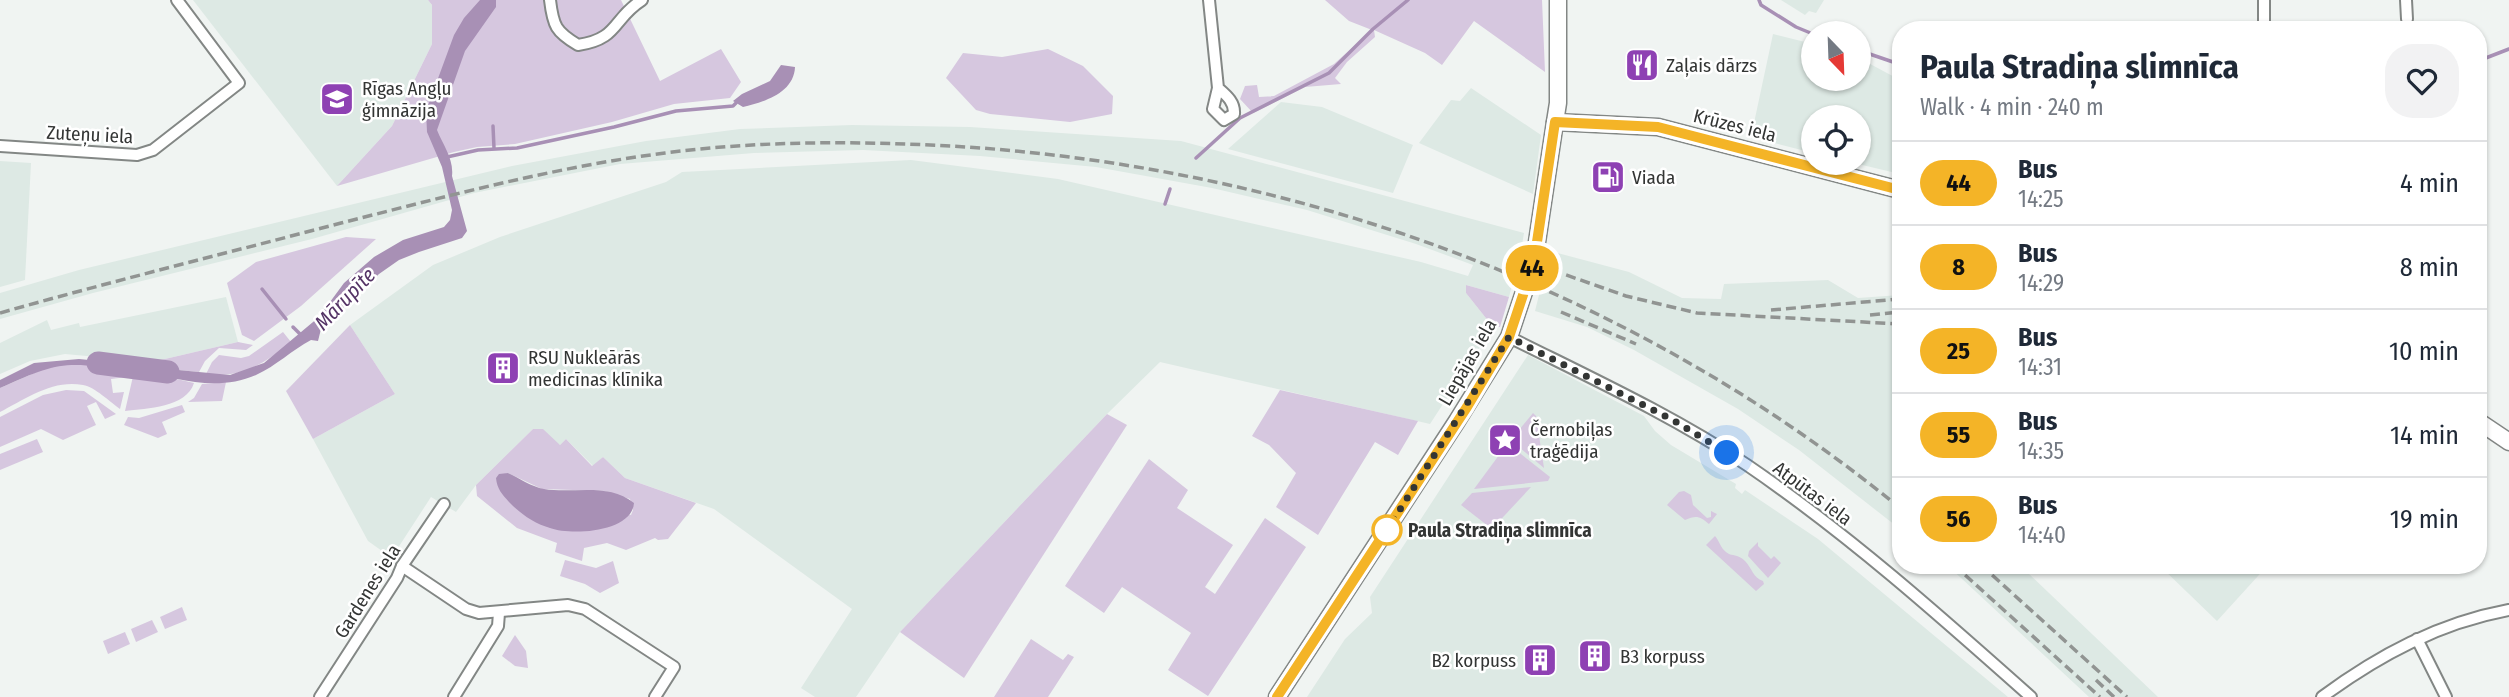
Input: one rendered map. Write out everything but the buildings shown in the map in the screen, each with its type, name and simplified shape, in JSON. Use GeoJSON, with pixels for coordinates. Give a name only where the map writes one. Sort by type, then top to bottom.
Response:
{"type":"FeatureCollection","features":[{"type":"Feature","properties":{"kind":"street","name":"Zuteņu iela"},"geometry":{"type":"LineString","coordinates":[[0,146],[137,155],[153,150],[239,83],[177,0]]}},
{"type":"Feature","properties":{"kind":"street"},"geometry":{"type":"LineString","coordinates":[[550,0],[553,20],[560,34],[578,45],[597,42],[611,32],[629,8],[642,0]]}},
{"type":"Feature","properties":{"kind":"street"},"geometry":{"type":"LineString","coordinates":[[1209,0],[1218,88]]}},
{"type":"Feature","properties":{"kind":"street","name":"Liepājas iela"},"geometry":{"type":"LineString","coordinates":[[1277,697],[1464,411],[1509,337],[1534,262],[1558,103],[1558,0]]}},
{"type":"Feature","properties":{"kind":"street"},"geometry":{"type":"LineString","coordinates":[[2264,0],[2264,21]]}},
{"type":"Feature","properties":{"kind":"street"},"geometry":{"type":"LineString","coordinates":[[2406,0],[2407,19]]}},
{"type":"Feature","properties":{"kind":"street","name":"Krūzes iela"},"geometry":{"type":"LineString","coordinates":[[1555,122],[1658,127],[1892,188]]}},
{"type":"Feature","properties":{"kind":"street","name":"Atpūtas iela"},"geometry":{"type":"LineString","coordinates":[[1509,337],[1685,427],[1748,466],[1929,606],[2031,697]]}},
{"type":"Feature","properties":{"kind":"street"},"geometry":{"type":"LineString","coordinates":[[2487,427],[2509,442]]}},
{"type":"Feature","properties":{"kind":"street","name":"Gardenes iela"},"geometry":{"type":"LineString","coordinates":[[320,697],[444,504]]}},
{"type":"Feature","properties":{"kind":"street"},"geometry":{"type":"LineString","coordinates":[[402,566],[466,609],[479,613],[577,606],[674,667],[655,697]]}},
{"type":"Feature","properties":{"kind":"street"},"geometry":{"type":"LineString","coordinates":[[2322,697],[2366,665],[2417,639],[2460,622],[2509,610]]}},
{"type":"Feature","properties":{"kind":"street"},"geometry":{"type":"LineString","coordinates":[[454,697],[498,626],[499,613]]}},
{"type":"Feature","properties":{"kind":"street"},"geometry":{"type":"LineString","coordinates":[[2417,639],[2446,697]]}},
{"type":"Feature","properties":{"kind":"shaded area","name":"Rīgas Angļu ģimnāzija"},"geometry":{"type":"Polygon","coordinates":[[[193,0],[428,0],[432,5],[432,44],[392,126],[337,186],[193,0]]]}},
{"type":"Feature","properties":{"kind":"shaded area"},"geometry":{"type":"Polygon","coordinates":[[[428,0],[621,0],[660,81],[721,49],[741,82],[730,98],[674,104],[612,122],[515,144],[454,152],[337,186],[392,126],[432,44],[432,5],[428,0]]]}},
{"type":"Feature","properties":{"kind":"shaded area"},"geometry":{"type":"Polygon","coordinates":[[[1325,0],[1542,0],[1545,72],[1474,21],[1442,65],[1425,53],[1374,30],[1375,37],[1347,62],[1335,78],[1341,84],[1305,87],[1253,113],[1240,99],[1245,86],[1257,85],[1259,97],[1274,96],[1334,64],[1372,30],[1349,21],[1325,0]]]}},
{"type":"Feature","properties":{"kind":"shaded area"},"geometry":{"type":"Polygon","coordinates":[[[1781,0],[1824,0],[1816,13],[1809,11],[1805,15],[1781,0]]]}},
{"type":"Feature","properties":{"kind":"shaded area"},"geometry":{"type":"Polygon","coordinates":[[[1773,34],[1801,41],[1801,91],[1871,91],[1871,64],[1892,76],[1892,172],[1871,167],[1871,105],[1801,105],[1801,150],[1751,137],[1773,34]]]}},
{"type":"Feature","properties":{"kind":"shaded area"},"geometry":{"type":"Polygon","coordinates":[[[1048,49],[1083,66],[1113,96],[1112,114],[1070,122],[990,114],[976,110],[946,78],[963,53],[1002,57],[1048,49]]]}},
{"type":"Feature","properties":{"kind":"shaded area"},"geometry":{"type":"Polygon","coordinates":[[[1471,88],[1541,135],[1533,194],[1419,143],[1451,100],[1460,101],[1471,88]]]}},
{"type":"Feature","properties":{"kind":"shaded area"},"geometry":{"type":"Polygon","coordinates":[[[1281,102],[1322,107],[1413,145],[1393,193],[1228,149],[1281,102]]]}},
{"type":"Feature","properties":{"kind":"shaded area"},"geometry":{"type":"Polygon","coordinates":[[[852,125],[970,127],[1181,141],[1524,233],[1521,251],[1509,297],[1466,285],[1466,293],[1493,327],[1430,424],[1160,362],[1107,414],[900,632],[856,697],[815,697],[801,688],[852,609],[714,509],[625,478],[603,457],[593,466],[566,439],[560,445],[533,429],[476,485],[456,512],[431,497],[394,554],[389,556],[368,541],[313,439],[395,394],[350,325],[433,265],[500,237],[666,182],[682,172],[911,160],[1058,179],[1421,262],[1468,276],[1473,265],[1307,210],[1212,188],[1096,167],[980,156],[863,150],[754,153],[620,164],[474,193],[312,239],[0,319],[0,293],[79,270],[512,166],[646,141],[740,129],[852,125]]]}},
{"type":"Feature","properties":{"kind":"shaded area"},"geometry":{"type":"Polygon","coordinates":[[[0,161],[31,163],[25,280],[0,287],[0,161]]]}},
{"type":"Feature","properties":{"kind":"shaded area"},"geometry":{"type":"Polygon","coordinates":[[[346,237],[376,239],[301,306],[254,341],[242,335],[227,283],[256,262],[346,237]]]}},
{"type":"Feature","properties":{"kind":"shaded area"},"geometry":{"type":"Polygon","coordinates":[[[1550,251],[1629,272],[1682,298],[1721,299],[1724,284],[1828,280],[1858,298],[1892,296],[1892,523],[1799,450],[1738,409],[1634,350],[1587,327],[1535,311],[1550,251]]]}},
{"type":"Feature","properties":{"kind":"shaded area"},"geometry":{"type":"Polygon","coordinates":[[[1466,285],[1509,297],[1500,327],[1493,327],[1466,293],[1466,285]]]}},
{"type":"Feature","properties":{"kind":"shaded area"},"geometry":{"type":"Polygon","coordinates":[[[226,297],[238,342],[152,362],[65,354],[30,361],[0,374],[0,343],[47,320],[51,330],[79,323],[80,327],[226,297]]]}},
{"type":"Feature","properties":{"kind":"shaded area"},"geometry":{"type":"Polygon","coordinates":[[[350,325],[395,394],[313,439],[286,391],[350,325]]]}},
{"type":"Feature","properties":{"kind":"shaded area"},"geometry":{"type":"Polygon","coordinates":[[[283,332],[291,342],[262,363],[242,372],[206,374],[219,355],[241,358],[249,356],[283,332]]]}},
{"type":"Feature","properties":{"kind":"shaded area"},"geometry":{"type":"Polygon","coordinates":[[[238,342],[253,345],[246,350],[219,348],[205,361],[199,372],[147,367],[137,363],[152,362],[238,342]]]}},
{"type":"Feature","properties":{"kind":"shaded area"},"geometry":{"type":"Polygon","coordinates":[[[1528,355],[1644,416],[1655,431],[1671,445],[1736,484],[1735,488],[1742,494],[1745,490],[1818,539],[2008,697],[1307,697],[1345,639],[1372,613],[1370,597],[1528,355]]]}},
{"type":"Feature","properties":{"kind":"shaded area"},"geometry":{"type":"Polygon","coordinates":[[[86,364],[128,372],[127,377],[111,379],[113,393],[124,392],[120,409],[92,389],[72,384],[50,387],[0,412],[0,388],[48,367],[86,364]]]}},
{"type":"Feature","properties":{"kind":"shaded area"},"geometry":{"type":"Polygon","coordinates":[[[138,370],[194,383],[183,398],[174,402],[125,411],[134,372],[138,370]]]}},
{"type":"Feature","properties":{"kind":"shaded area"},"geometry":{"type":"Polygon","coordinates":[[[226,382],[222,401],[188,402],[194,398],[202,384],[226,382]]]}},
{"type":"Feature","properties":{"kind":"shaded area"},"geometry":{"type":"Polygon","coordinates":[[[66,390],[84,391],[116,414],[105,419],[96,402],[87,406],[96,425],[63,440],[41,429],[0,447],[0,417],[43,395],[66,390]]]}},
{"type":"Feature","properties":{"kind":"shaded area"},"geometry":{"type":"Polygon","coordinates":[[[1280,390],[1418,421],[1398,455],[1375,442],[1318,535],[1276,507],[1296,473],[1269,445],[1252,436],[1280,390]]]}},
{"type":"Feature","properties":{"kind":"shaded area"},"geometry":{"type":"Polygon","coordinates":[[[182,405],[185,412],[162,422],[167,434],[158,438],[124,425],[128,417],[139,418],[182,405]]]}},
{"type":"Feature","properties":{"kind":"shaded area"},"geometry":{"type":"Polygon","coordinates":[[[1533,413],[1536,416],[1544,468],[1513,442],[1514,436],[1533,413]]]}},
{"type":"Feature","properties":{"kind":"shaded area"},"geometry":{"type":"Polygon","coordinates":[[[1107,414],[1127,425],[964,678],[900,632],[1107,414]]]}},
{"type":"Feature","properties":{"kind":"shaded area"},"geometry":{"type":"Polygon","coordinates":[[[533,429],[543,429],[560,445],[566,439],[592,466],[603,457],[625,478],[696,503],[668,539],[655,538],[626,550],[607,543],[584,548],[582,561],[555,552],[557,543],[517,528],[477,496],[476,485],[533,429]],[[508,473],[496,478],[631,515],[633,510],[630,499],[604,491],[542,489],[508,473]]]}},
{"type":"Feature","properties":{"kind":"shaded area"},"geometry":{"type":"Polygon","coordinates":[[[37,439],[43,452],[0,470],[0,454],[37,439]]]}},
{"type":"Feature","properties":{"kind":"shaded area"},"geometry":{"type":"Polygon","coordinates":[[[1505,447],[1512,447],[1550,477],[1548,481],[1474,489],[1505,447]]]}},
{"type":"Feature","properties":{"kind":"shaded area"},"geometry":{"type":"Polygon","coordinates":[[[1149,459],[1188,490],[1177,508],[1233,545],[1205,587],[1215,594],[1265,518],[1306,547],[1208,696],[1168,670],[1191,633],[1122,587],[1104,613],[1065,586],[1149,459]]]}},
{"type":"Feature","properties":{"kind":"shaded area"},"geometry":{"type":"Polygon","coordinates":[[[1531,487],[1492,529],[1461,505],[1472,493],[1531,487]]]}},
{"type":"Feature","properties":{"kind":"shaded area"},"geometry":{"type":"Polygon","coordinates":[[[1684,491],[1691,495],[1693,505],[1707,518],[1711,517],[1711,511],[1717,514],[1709,524],[1698,517],[1685,520],[1667,505],[1679,492],[1684,491]]]}},
{"type":"Feature","properties":{"kind":"shaded area"},"geometry":{"type":"Polygon","coordinates":[[[1715,536],[1724,550],[1743,559],[1757,578],[1763,581],[1764,584],[1756,591],[1706,545],[1715,536]]]}},
{"type":"Feature","properties":{"kind":"shaded area"},"geometry":{"type":"Polygon","coordinates":[[[1758,542],[1758,546],[1771,559],[1774,556],[1781,563],[1768,578],[1748,556],[1758,542]]]}},
{"type":"Feature","properties":{"kind":"shaded area"},"geometry":{"type":"Polygon","coordinates":[[[565,560],[596,568],[613,561],[619,583],[600,593],[585,584],[560,576],[565,560]]]}},
{"type":"Feature","properties":{"kind":"shaded area"},"geometry":{"type":"Polygon","coordinates":[[[1957,574],[2029,574],[2158,697],[2089,697],[1957,574]]]}},
{"type":"Feature","properties":{"kind":"shaded area"},"geometry":{"type":"Polygon","coordinates":[[[2168,574],[2260,574],[2217,621],[2168,574]]]}},
{"type":"Feature","properties":{"kind":"shaded area"},"geometry":{"type":"Polygon","coordinates":[[[182,607],[187,620],[165,629],[160,617],[182,607]]]}},
{"type":"Feature","properties":{"kind":"shaded area"},"geometry":{"type":"Polygon","coordinates":[[[152,620],[158,632],[136,642],[131,629],[152,620]]]}},
{"type":"Feature","properties":{"kind":"shaded area"},"geometry":{"type":"Polygon","coordinates":[[[125,632],[130,644],[108,654],[103,641],[125,632]]]}},
{"type":"Feature","properties":{"kind":"shaded area"},"geometry":{"type":"Polygon","coordinates":[[[515,635],[526,651],[528,668],[515,666],[502,656],[515,635]]]}},
{"type":"Feature","properties":{"kind":"shaded area"},"geometry":{"type":"Polygon","coordinates":[[[1031,639],[1063,660],[1068,654],[1074,657],[1048,697],[994,697],[1031,639]]]}},
{"type":"Feature","properties":{"kind":"water"},"geometry":{"type":"Polygon","coordinates":[[[480,0],[496,0],[496,7],[465,51],[437,130],[450,158],[452,176],[467,231],[462,238],[399,260],[379,274],[321,329],[318,341],[311,340],[256,375],[227,383],[212,383],[182,380],[138,370],[137,363],[147,367],[230,375],[264,363],[319,317],[344,283],[374,257],[403,240],[444,227],[450,220],[452,210],[442,167],[427,132],[426,111],[454,35],[464,18],[480,0]]]}},
{"type":"Feature","properties":{"kind":"water"},"geometry":{"type":"Polygon","coordinates":[[[781,65],[795,67],[784,90],[768,99],[743,107],[733,101],[770,81],[781,65]]]}},
{"type":"Feature","properties":{"kind":"water"},"geometry":{"type":"Polygon","coordinates":[[[79,359],[130,364],[128,372],[76,365],[49,368],[0,388],[0,380],[34,363],[79,359]]]}},
{"type":"Feature","properties":{"kind":"water"},"geometry":{"type":"Polygon","coordinates":[[[508,473],[539,488],[602,491],[624,497],[634,503],[631,513],[612,526],[586,531],[560,530],[533,521],[509,502],[502,494],[496,478],[499,474],[508,473]]]}},
{"type":"Feature","properties":{"kind":"waterway"},"geometry":{"type":"LineString","coordinates":[[1196,158],[1240,118],[1329,73],[1373,29],[1408,0]]}},
{"type":"Feature","properties":{"kind":"waterway"},"geometry":{"type":"LineString","coordinates":[[1759,0],[1761,5],[1801,29]]}},
{"type":"Feature","properties":{"kind":"waterway"},"geometry":{"type":"LineString","coordinates":[[2487,58],[2509,49]]}},
{"type":"Feature","properties":{"kind":"waterway"},"geometry":{"type":"LineString","coordinates":[[1871,54],[1892,62]]}},
{"type":"Feature","properties":{"kind":"waterway"},"geometry":{"type":"LineString","coordinates":[[447,157],[478,150],[517,148],[676,111],[733,106],[736,103]]}},
{"type":"Feature","properties":{"kind":"waterway"},"geometry":{"type":"LineString","coordinates":[[493,126],[494,148]]}},
{"type":"Feature","properties":{"kind":"waterway"},"geometry":{"type":"LineString","coordinates":[[1165,204],[1170,189]]}},
{"type":"Feature","properties":{"kind":"waterway"},"geometry":{"type":"LineString","coordinates":[[262,289],[286,319]]}},
{"type":"Feature","properties":{"kind":"waterway"},"geometry":{"type":"LineString","coordinates":[[293,327],[301,335]]}},
{"type":"Feature","properties":{"kind":"waterway","name":"Mārupīte"},"geometry":{"type":"LineString","coordinates":[[98,363],[168,372]]}},
{"type":"Feature","properties":{"kind":"railway"},"geometry":{"type":"LineString","coordinates":[[0,313],[462,193],[542,174],[624,159],[703,149],[778,144],[854,143],[967,147],[1094,160],[1219,183],[1342,214],[1462,255],[1578,305],[1691,364],[1798,431],[1892,502]]}},
{"type":"Feature","properties":{"kind":"railway"},"geometry":{"type":"LineString","coordinates":[[1552,270],[1626,296],[1697,313],[1892,324]]}},
{"type":"Feature","properties":{"kind":"railway"},"geometry":{"type":"LineString","coordinates":[[1771,310],[1892,300]]}},
{"type":"Feature","properties":{"kind":"railway"},"geometry":{"type":"LineString","coordinates":[[1561,312],[1636,344]]}},
{"type":"Feature","properties":{"kind":"railway"},"geometry":{"type":"LineString","coordinates":[[1870,315],[1892,313]]}},
{"type":"Feature","properties":{"kind":"railway"},"geometry":{"type":"LineString","coordinates":[[1964,574],[2100,697]]}},
{"type":"Feature","properties":{"kind":"railway"},"geometry":{"type":"LineString","coordinates":[[1991,574],[2127,697]]}},
{"type":"Feature","properties":{"kind":"railway"},"geometry":{"type":"LineString","coordinates":[[2096,680],[2114,697]]}},
{"type":"Feature","properties":{"kind":"bus line","name":"44"},"geometry":{"type":"LineString","coordinates":[[1277,697],[1467,407],[1509,337],[1534,262],[1555,122],[1658,127],[1892,188]]}},
{"type":"Feature","properties":{"kind":"place","name":"Zaļais dārzs"},"geometry":{"type":"Point","coordinates":[1642,65]}},
{"type":"Feature","properties":{"kind":"place","name":"Rīgas Angļu ģimnāzija"},"geometry":{"type":"Point","coordinates":[337,99]}},
{"type":"Feature","properties":{"kind":"place","name":"Viada"},"geometry":{"type":"Point","coordinates":[1608,177]}},
{"type":"Feature","properties":{"kind":"place","name":"RSU Nukleārās medicīnas klīnika"},"geometry":{"type":"Point","coordinates":[503,368]}},
{"type":"Feature","properties":{"kind":"place","name":"Černobiļas traģēdija"},"geometry":{"type":"Point","coordinates":[1505,440]}},
{"type":"Feature","properties":{"kind":"place","name":"Paula Stradiņa slimnīca"},"geometry":{"type":"Point","coordinates":[1387,530]}},
{"type":"Feature","properties":{"kind":"place","name":"B3 korpuss"},"geometry":{"type":"Point","coordinates":[1595,656]}},
{"type":"Feature","properties":{"kind":"place","name":"B2 korpuss"},"geometry":{"type":"Point","coordinates":[1540,660]}},
{"type":"Feature","properties":{"kind":"route"},"geometry":{"type":"LineString","coordinates":[[1387,530],[1509,337],[1673,420],[1727,453]]}}]}
